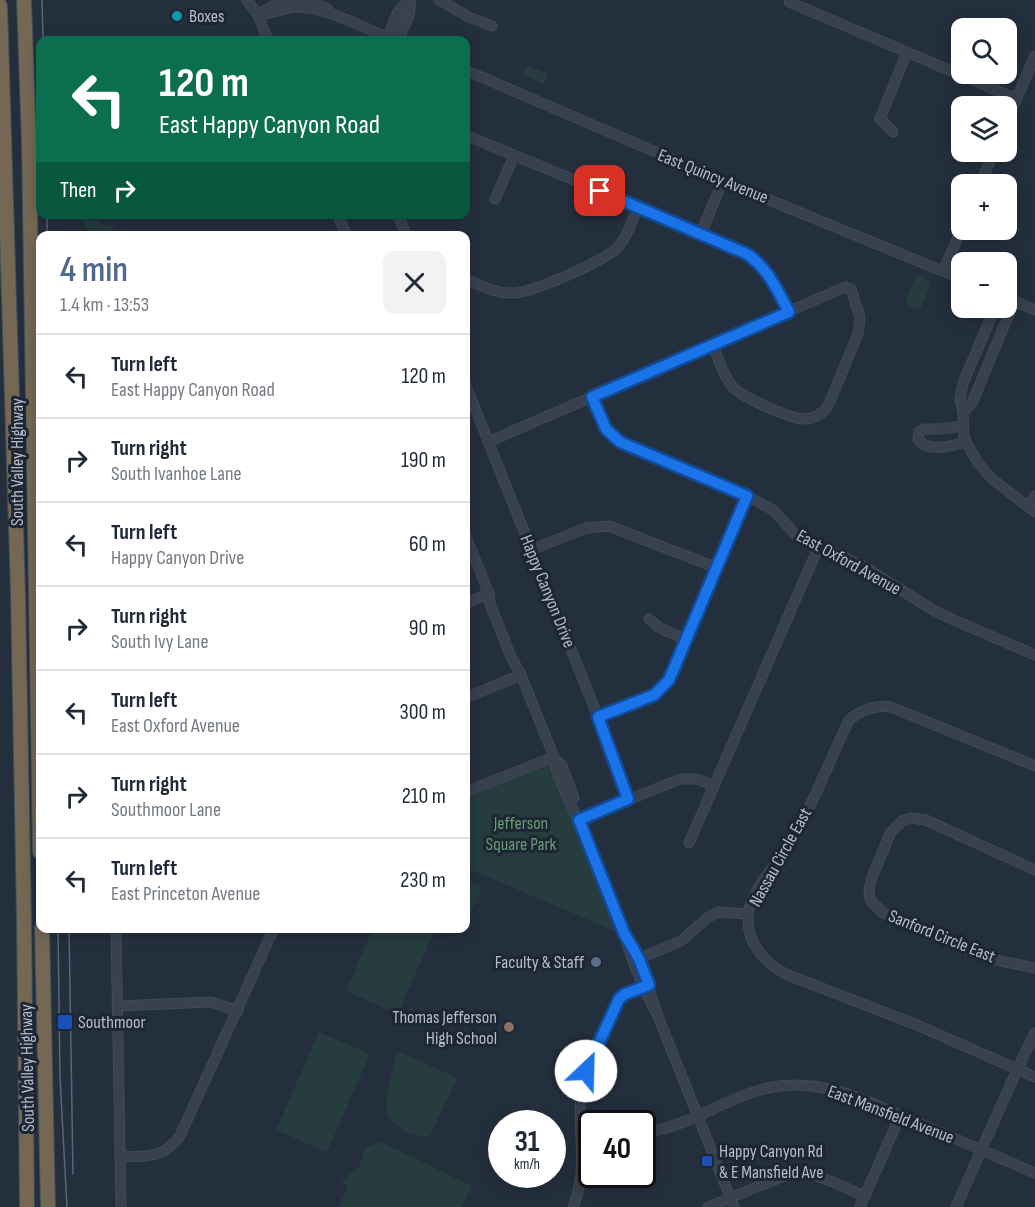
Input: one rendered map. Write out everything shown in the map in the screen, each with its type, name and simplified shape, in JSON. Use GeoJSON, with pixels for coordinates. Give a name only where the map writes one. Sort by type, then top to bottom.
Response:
{"type":"FeatureCollection","features":[{"type":"Feature","properties":{"kind":"highway","name":"South Valley Highway"},"geometry":{"type":"LineString","coordinates":[[25,0],[36,561]]}},
{"type":"Feature","properties":{"kind":"highway","name":"South Valley Highway"},"geometry":{"type":"LineString","coordinates":[[0,6],[18,593],[27,1207]]}},
{"type":"Feature","properties":{"kind":"highway","name":"South Valley Highway"},"geometry":{"type":"LineString","coordinates":[[42,933],[48,1207]]}},
{"type":"Feature","properties":{"kind":"highway"},"geometry":{"type":"LineString","coordinates":[[20,1207],[25,1119]]}},
{"type":"Feature","properties":{"kind":"highway"},"geometry":{"type":"LineString","coordinates":[[46,1125],[56,1207]]}},
{"type":"Feature","properties":{"kind":"street"},"geometry":{"type":"LineString","coordinates":[[247,0],[258,15]]}},
{"type":"Feature","properties":{"kind":"street"},"geometry":{"type":"LineString","coordinates":[[256,0],[258,15],[266,36]]}},
{"type":"Feature","properties":{"kind":"street"},"geometry":{"type":"LineString","coordinates":[[258,15],[269,8],[293,0]]}},
{"type":"Feature","properties":{"kind":"street"},"geometry":{"type":"LineString","coordinates":[[305,0],[384,36]]}},
{"type":"Feature","properties":{"kind":"street"},"geometry":{"type":"LineString","coordinates":[[396,36],[409,16],[410,0]]}},
{"type":"Feature","properties":{"kind":"street"},"geometry":{"type":"LineString","coordinates":[[439,0],[469,17],[492,26]]}},
{"type":"Feature","properties":{"kind":"street"},"geometry":{"type":"LineString","coordinates":[[789,2],[1010,96]]}},
{"type":"Feature","properties":{"kind":"street"},"geometry":{"type":"LineString","coordinates":[[258,15],[301,7],[348,20]]}},
{"type":"Feature","properties":{"kind":"street"},"geometry":{"type":"LineString","coordinates":[[893,132],[880,119],[907,52]]}},
{"type":"Feature","properties":{"kind":"street"},"geometry":{"type":"LineString","coordinates":[[1017,99],[1035,56]]}},
{"type":"Feature","properties":{"kind":"street","name":"East Quincy Avenue"},"geometry":{"type":"LineString","coordinates":[[470,72],[723,182],[951,275]]}},
{"type":"Feature","properties":{"kind":"street"},"geometry":{"type":"LineString","coordinates":[[470,137],[638,206],[753,258],[771,278],[789,312]]}},
{"type":"Feature","properties":{"kind":"street"},"geometry":{"type":"LineString","coordinates":[[495,199],[514,156]]}},
{"type":"Feature","properties":{"kind":"street"},"geometry":{"type":"LineString","coordinates":[[701,233],[723,182]]}},
{"type":"Feature","properties":{"kind":"street"},"geometry":{"type":"LineString","coordinates":[[470,281],[506,293],[531,290],[607,257],[623,241],[638,206]]}},
{"type":"Feature","properties":{"kind":"street"},"geometry":{"type":"LineString","coordinates":[[943,272],[957,240]]}},
{"type":"Feature","properties":{"kind":"street"},"geometry":{"type":"LineString","coordinates":[[488,442],[848,286],[860,316],[858,334],[828,406],[812,418],[796,418],[740,394],[731,385],[712,345]]}},
{"type":"Feature","properties":{"kind":"street"},"geometry":{"type":"LineString","coordinates":[[1017,303],[1035,310]]}},
{"type":"Feature","properties":{"kind":"street"},"geometry":{"type":"LineString","coordinates":[[990,318],[963,383],[960,400],[966,442],[978,463],[991,478],[1031,509],[1035,496]]}},
{"type":"Feature","properties":{"kind":"street"},"geometry":{"type":"LineString","coordinates":[[963,412],[972,403],[1003,318]]}},
{"type":"Feature","properties":{"kind":"street","name":"Happy Canyon Drive"},"geometry":{"type":"LineString","coordinates":[[470,396],[598,717],[628,799]]}},
{"type":"Feature","properties":{"kind":"street","name":"East Oxford Avenue"},"geometry":{"type":"LineString","coordinates":[[592,397],[606,429],[620,442],[747,496],[777,513],[796,535],[863,566],[933,610],[1035,655]]}},
{"type":"Feature","properties":{"kind":"street"},"geometry":{"type":"LineString","coordinates":[[962,426],[923,429],[919,432],[918,439],[923,444],[936,447],[966,442]]}},
{"type":"Feature","properties":{"kind":"street"},"geometry":{"type":"LineString","coordinates":[[598,717],[654,695],[669,680],[747,496]]}},
{"type":"Feature","properties":{"kind":"street"},"geometry":{"type":"LineString","coordinates":[[531,550],[586,528],[609,526],[717,567]]}},
{"type":"Feature","properties":{"kind":"street"},"geometry":{"type":"LineString","coordinates":[[470,546],[517,655],[521,675],[554,757],[562,766],[579,820],[732,1203]]}},
{"type":"Feature","properties":{"kind":"street"},"geometry":{"type":"LineString","coordinates":[[689,843],[819,546]]}},
{"type":"Feature","properties":{"kind":"street"},"geometry":{"type":"LineString","coordinates":[[470,601],[489,594]]}},
{"type":"Feature","properties":{"kind":"street"},"geometry":{"type":"LineString","coordinates":[[649,619],[660,628],[687,640]]}},
{"type":"Feature","properties":{"kind":"street"},"geometry":{"type":"LineString","coordinates":[[470,696],[521,675]]}},
{"type":"Feature","properties":{"kind":"street","name":"Nassau Circle East"},"geometry":{"type":"LineString","coordinates":[[1035,766],[891,707],[870,708],[854,716],[845,728],[793,839],[753,897],[748,914],[748,925],[753,943],[763,958],[774,968],[906,1021],[1035,1077]]}},
{"type":"Feature","properties":{"kind":"street"},"geometry":{"type":"LineString","coordinates":[[470,790],[554,757]]}},
{"type":"Feature","properties":{"kind":"street"},"geometry":{"type":"LineString","coordinates":[[579,820],[680,779],[697,778],[714,786]]}},
{"type":"Feature","properties":{"kind":"street","name":"Sanford Circle East"},"geometry":{"type":"LineString","coordinates":[[1035,870],[926,820],[911,818],[902,821],[891,832],[869,889],[870,900],[883,913],[991,959],[1035,968]]}},
{"type":"Feature","properties":{"kind":"street"},"geometry":{"type":"LineString","coordinates":[[635,961],[681,940],[707,918],[718,912],[748,914]]}},
{"type":"Feature","properties":{"kind":"street"},"geometry":{"type":"LineString","coordinates":[[116,933],[121,1207]]}},
{"type":"Feature","properties":{"kind":"street"},"geometry":{"type":"LineString","coordinates":[[120,1157],[157,1154],[174,1144],[186,1125],[272,933]]}},
{"type":"Feature","properties":{"kind":"street"},"geometry":{"type":"LineString","coordinates":[[583,1110],[581,1092],[589,1064],[619,999],[625,994],[645,987]]}},
{"type":"Feature","properties":{"kind":"street"},"geometry":{"type":"LineString","coordinates":[[117,1006],[211,1002],[237,1011]]}},
{"type":"Feature","properties":{"kind":"street"},"geometry":{"type":"LineString","coordinates":[[956,1207],[1035,1033]]}},
{"type":"Feature","properties":{"kind":"street","name":"East Mansfield Avenue"},"geometry":{"type":"LineString","coordinates":[[656,1131],[757,1091],[792,1085],[836,1090],[854,1096],[1035,1173]]}},
{"type":"Feature","properties":{"kind":"street"},"geometry":{"type":"LineString","coordinates":[[860,1207],[900,1116]]}},
{"type":"Feature","properties":{"kind":"street"},"geometry":{"type":"LineString","coordinates":[[708,1207],[732,1203],[789,1174],[797,1173],[822,1178],[865,1196]]}},
{"type":"Feature","properties":{"kind":"street"},"geometry":{"type":"LineString","coordinates":[[573,1207],[578,1188]]}},
{"type":"Feature","properties":{"kind":"green space"},"geometry":{"type":"Polygon","coordinates":[[[527,65],[548,74],[544,84],[523,75],[527,65]]]}},
{"type":"Feature","properties":{"kind":"green space"},"geometry":{"type":"Polygon","coordinates":[[[83,219],[92,219],[116,229],[115,231],[87,231],[83,219]]]}},
{"type":"Feature","properties":{"kind":"green space"},"geometry":{"type":"Polygon","coordinates":[[[919,275],[931,282],[921,308],[918,310],[905,302],[916,276],[919,275]]]}},
{"type":"Feature","properties":{"kind":"green space","name":"Jefferson Square Park"},"geometry":{"type":"Polygon","coordinates":[[[550,765],[617,932],[470,869],[470,796],[550,765]]]}},
{"type":"Feature","properties":{"kind":"green space"},"geometry":{"type":"Polygon","coordinates":[[[470,882],[482,887],[470,917],[470,882]]]}},
{"type":"Feature","properties":{"kind":"green space"},"geometry":{"type":"Polygon","coordinates":[[[371,933],[433,933],[398,1014],[346,991],[371,933]]]}},
{"type":"Feature","properties":{"kind":"green space"},"geometry":{"type":"Polygon","coordinates":[[[319,1032],[370,1054],[327,1152],[276,1130],[319,1032]]]}},
{"type":"Feature","properties":{"kind":"green space"},"geometry":{"type":"Polygon","coordinates":[[[398,1051],[453,1076],[456,1080],[430,1136],[419,1136],[406,1132],[389,1117],[387,1094],[398,1051]]]}},
{"type":"Feature","properties":{"kind":"green space"},"geometry":{"type":"Polygon","coordinates":[[[381,1142],[472,1186],[462,1207],[339,1207],[348,1185],[341,1182],[359,1167],[366,1147],[381,1142]]]}},
{"type":"Feature","properties":{"kind":"tram line"},"geometry":{"type":"LineString","coordinates":[[42,0],[43,36]]}},
{"type":"Feature","properties":{"kind":"tram line"},"geometry":{"type":"LineString","coordinates":[[47,219],[47,231]]}},
{"type":"Feature","properties":{"kind":"tram line"},"geometry":{"type":"LineString","coordinates":[[58,933],[60,1078],[67,1207]]}},
{"type":"Feature","properties":{"kind":"tram line"},"geometry":{"type":"LineString","coordinates":[[69,933],[73,1174]]}},
{"type":"Feature","properties":{"kind":"place","name":"Boxes"},"geometry":{"type":"Point","coordinates":[177,16]}},
{"type":"Feature","properties":{"kind":"place","name":"Faculty & Staff"},"geometry":{"type":"Point","coordinates":[596,962]}},
{"type":"Feature","properties":{"kind":"place","name":"Southmoor"},"geometry":{"type":"Point","coordinates":[65,1022]}},
{"type":"Feature","properties":{"kind":"place","name":"Thomas Jefferson High School"},"geometry":{"type":"Point","coordinates":[509,1027]}},
{"type":"Feature","properties":{"kind":"place","name":"Happy Canyon Rd & E Mansfield Ave"},"geometry":{"type":"Point","coordinates":[707,1161]}},
{"type":"Feature","properties":{"kind":"route"},"geometry":{"type":"LineString","coordinates":[[586,1071],[619,999],[625,994],[649,985],[639,959],[624,933],[579,820],[628,799],[598,717],[654,695],[669,680],[747,496],[620,442],[606,429],[592,397],[789,312],[771,278],[763,267],[747,254],[600,191]]}}]}
